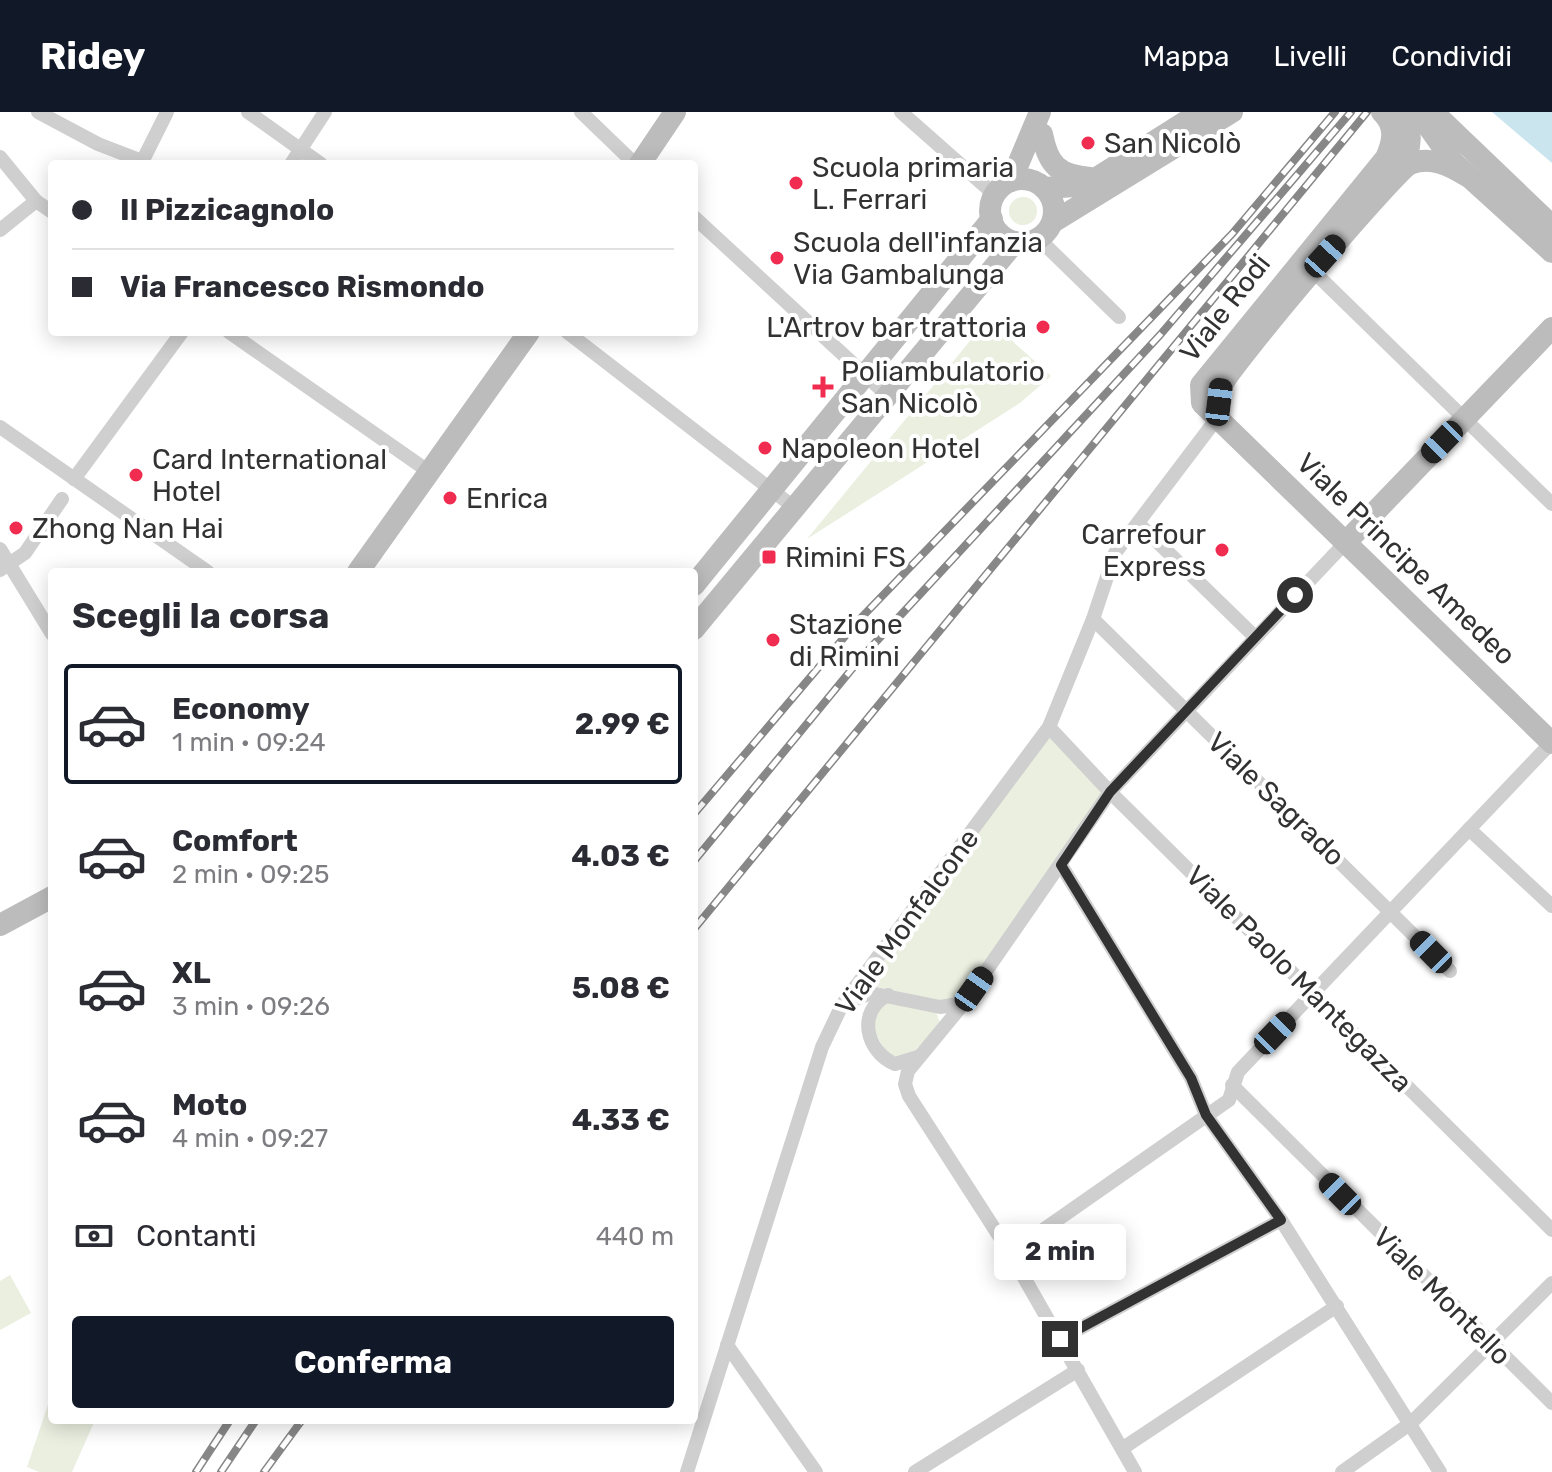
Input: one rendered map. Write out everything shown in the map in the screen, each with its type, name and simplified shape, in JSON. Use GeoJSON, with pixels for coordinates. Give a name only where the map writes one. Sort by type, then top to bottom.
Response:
{"type":"FeatureCollection","features":[{"type":"Feature","properties":{"kind":"street"},"geometry":{"type":"LineString","coordinates":[[38,112],[98,144],[137,160]]}},
{"type":"Feature","properties":{"kind":"street"},"geometry":{"type":"LineString","coordinates":[[143,160],[167,112]]}},
{"type":"Feature","properties":{"kind":"street"},"geometry":{"type":"LineString","coordinates":[[248,112],[315,160]]}},
{"type":"Feature","properties":{"kind":"street"},"geometry":{"type":"LineString","coordinates":[[294,160],[325,112]]}},
{"type":"Feature","properties":{"kind":"street"},"geometry":{"type":"LineString","coordinates":[[581,112],[634,160]]}},
{"type":"Feature","properties":{"kind":"street"},"geometry":{"type":"LineString","coordinates":[[641,160],[675,112]]}},
{"type":"Feature","properties":{"kind":"street"},"geometry":{"type":"LineString","coordinates":[[655,160],[687,112]]}},
{"type":"Feature","properties":{"kind":"street"},"geometry":{"type":"LineString","coordinates":[[901,112],[1003,188]]}},
{"type":"Feature","properties":{"kind":"street"},"geometry":{"type":"LineString","coordinates":[[1003,188],[1021,179],[1040,185],[1076,186],[1095,179],[1201,112]]}},
{"type":"Feature","properties":{"kind":"street"},"geometry":{"type":"LineString","coordinates":[[992,219],[1000,234],[1015,242],[1030,243],[1232,112]]}},
{"type":"Feature","properties":{"kind":"street","name":"Viale Rodi"},"geometry":{"type":"LineString","coordinates":[[1218,417],[1202,403],[1201,385],[1386,158],[1391,146],[1392,125],[1382,112]]}},
{"type":"Feature","properties":{"kind":"street"},"geometry":{"type":"LineString","coordinates":[[1397,175],[1407,158],[1410,138],[1400,112]]}},
{"type":"Feature","properties":{"kind":"street"},"geometry":{"type":"LineString","coordinates":[[1418,112],[1467,176]]}},
{"type":"Feature","properties":{"kind":"street"},"geometry":{"type":"LineString","coordinates":[[1433,112],[1552,226]]}},
{"type":"Feature","properties":{"kind":"street"},"geometry":{"type":"LineString","coordinates":[[698,580],[992,219],[1003,188],[1043,119]]}},
{"type":"Feature","properties":{"kind":"street"},"geometry":{"type":"LineString","coordinates":[[1043,119],[1047,158],[1057,170],[1071,176],[1095,179]]}},
{"type":"Feature","properties":{"kind":"street"},"geometry":{"type":"LineString","coordinates":[[1043,119],[1040,185],[1053,201],[1046,231]]}},
{"type":"Feature","properties":{"kind":"street"},"geometry":{"type":"LineString","coordinates":[[0,157],[36,201],[48,209]]}},
{"type":"Feature","properties":{"kind":"street"},"geometry":{"type":"LineString","coordinates":[[1397,175],[1410,165],[1429,161],[1451,166],[1467,176],[1552,252]]}},
{"type":"Feature","properties":{"kind":"street","name":"Viale Rodi"},"geometry":{"type":"LineString","coordinates":[[1218,417],[1221,386],[1313,271],[1397,175]]}},
{"type":"Feature","properties":{"kind":"street"},"geometry":{"type":"LineString","coordinates":[[0,230],[36,201]]}},
{"type":"Feature","properties":{"kind":"street"},"geometry":{"type":"LineString","coordinates":[[698,221],[887,395]]}},
{"type":"Feature","properties":{"kind":"street"},"geometry":{"type":"LineString","coordinates":[[1046,231],[1119,317]]}},
{"type":"Feature","properties":{"kind":"street"},"geometry":{"type":"LineString","coordinates":[[698,624],[1015,242]]}},
{"type":"Feature","properties":{"kind":"street"},"geometry":{"type":"LineString","coordinates":[[1313,271],[1552,504]]}},
{"type":"Feature","properties":{"kind":"street"},"geometry":{"type":"LineString","coordinates":[[1134,1472],[1010,1253],[909,1096],[905,1084],[908,1071],[964,1003],[1110,792],[1254,636],[1552,328]]}},
{"type":"Feature","properties":{"kind":"street"},"geometry":{"type":"LineString","coordinates":[[74,479],[179,336]]}},
{"type":"Feature","properties":{"kind":"street"},"geometry":{"type":"LineString","coordinates":[[235,336],[428,471]]}},
{"type":"Feature","properties":{"kind":"street"},"geometry":{"type":"LineString","coordinates":[[361,568],[526,336]]}},
{"type":"Feature","properties":{"kind":"street"},"geometry":{"type":"LineString","coordinates":[[572,336],[795,508]]}},
{"type":"Feature","properties":{"kind":"street","name":"Viale Monfalcone"},"geometry":{"type":"LineString","coordinates":[[690,1469],[822,1047],[842,1005],[1049,727],[1093,619],[1115,553],[1218,417]]}},
{"type":"Feature","properties":{"kind":"street","name":"Viale Principe Amedeo"},"geometry":{"type":"LineString","coordinates":[[1218,417],[1552,743]]}},
{"type":"Feature","properties":{"kind":"street"},"geometry":{"type":"LineString","coordinates":[[0,427],[202,568]]}},
{"type":"Feature","properties":{"kind":"street"},"geometry":{"type":"LineString","coordinates":[[4,567],[25,553],[62,499]]}},
{"type":"Feature","properties":{"kind":"street"},"geometry":{"type":"LineString","coordinates":[[1139,524],[1254,636]]}},
{"type":"Feature","properties":{"kind":"street"},"geometry":{"type":"LineString","coordinates":[[0,549],[4,567],[48,628]]}},
{"type":"Feature","properties":{"kind":"street","name":"Viale Sagrado"},"geometry":{"type":"LineString","coordinates":[[1093,619],[1450,971]]}},
{"type":"Feature","properties":{"kind":"street","name":"Viale Paolo Mantegazza"},"geometry":{"type":"LineString","coordinates":[[1049,727],[1110,792],[1552,1230]]}},
{"type":"Feature","properties":{"kind":"street"},"geometry":{"type":"LineString","coordinates":[[1010,1253],[1229,1100],[1238,1072],[1552,743]]}},
{"type":"Feature","properties":{"kind":"street"},"geometry":{"type":"LineString","coordinates":[[1469,829],[1552,906]]}},
{"type":"Feature","properties":{"kind":"street"},"geometry":{"type":"LineString","coordinates":[[1061,865],[1191,1078],[1206,1115],[1281,1220],[1440,1472]]}},
{"type":"Feature","properties":{"kind":"street"},"geometry":{"type":"LineString","coordinates":[[0,925],[48,899]]}},
{"type":"Feature","properties":{"kind":"street"},"geometry":{"type":"LineString","coordinates":[[889,995],[877,1001],[869,1011],[866,1029],[886,1061],[895,1064],[908,1062],[924,1053]]}},
{"type":"Feature","properties":{"kind":"street"},"geometry":{"type":"LineString","coordinates":[[842,1005],[856,996],[889,995],[940,1007],[964,1003]]}},
{"type":"Feature","properties":{"kind":"street"},"geometry":{"type":"LineString","coordinates":[[940,1007],[946,1026]]}},
{"type":"Feature","properties":{"kind":"street","name":"Viale Montello"},"geometry":{"type":"LineString","coordinates":[[1232,1085],[1552,1403]]}},
{"type":"Feature","properties":{"kind":"street"},"geometry":{"type":"LineString","coordinates":[[1060,1339],[1281,1220]]}},
{"type":"Feature","properties":{"kind":"street"},"geometry":{"type":"LineString","coordinates":[[1342,1472],[1411,1423],[1492,1346],[1552,1283]]}},
{"type":"Feature","properties":{"kind":"street"},"geometry":{"type":"LineString","coordinates":[[1123,1448],[1337,1306]]}},
{"type":"Feature","properties":{"kind":"street"},"geometry":{"type":"LineString","coordinates":[[727,1345],[816,1472]]}},
{"type":"Feature","properties":{"kind":"street"},"geometry":{"type":"LineString","coordinates":[[915,1472],[1078,1370]]}},
{"type":"Feature","properties":{"kind":"shaded area"},"geometry":{"type":"Polygon","coordinates":[[[1023,197],[1033,201],[1037,211],[1033,221],[1023,225],[1013,221],[1009,211],[1013,201],[1023,197]]]}},
{"type":"Feature","properties":{"kind":"shaded area"},"geometry":{"type":"Polygon","coordinates":[[[988,319],[1051,376],[1020,403],[807,539],[988,319]]]}},
{"type":"Feature","properties":{"kind":"shaded area"},"geometry":{"type":"Polygon","coordinates":[[[1048,735],[1102,793],[961,997],[940,1001],[864,984],[1048,735]]]}},
{"type":"Feature","properties":{"kind":"shaded area"},"geometry":{"type":"Polygon","coordinates":[[[890,1000],[936,1011],[940,1023],[925,1044],[914,1053],[888,1056],[871,1025],[873,1012],[890,1000]]]}},
{"type":"Feature","properties":{"kind":"shaded area"},"geometry":{"type":"Polygon","coordinates":[[[10,1275],[31,1313],[0,1330],[0,1281],[10,1275]]]}},
{"type":"Feature","properties":{"kind":"shaded area"},"geometry":{"type":"Polygon","coordinates":[[[48,1405],[48,1424],[93,1424],[72,1472],[39,1472],[27,1467],[48,1405]]]}},
{"type":"Feature","properties":{"kind":"water"},"geometry":{"type":"Polygon","coordinates":[[[1492,112],[1552,112],[1552,163],[1492,112]]]}},
{"type":"Feature","properties":{"kind":"railway"},"geometry":{"type":"LineString","coordinates":[[698,809],[858,621],[1232,234],[1335,112]]}},
{"type":"Feature","properties":{"kind":"railway"},"geometry":{"type":"LineString","coordinates":[[698,856],[861,658],[1160,335],[1351,112]]}},
{"type":"Feature","properties":{"kind":"railway"},"geometry":{"type":"LineString","coordinates":[[698,924],[1367,112]]}},
{"type":"Feature","properties":{"kind":"railway"},"geometry":{"type":"LineString","coordinates":[[196,1472],[227,1424]]}},
{"type":"Feature","properties":{"kind":"railway"},"geometry":{"type":"LineString","coordinates":[[221,1472],[253,1424]]}},
{"type":"Feature","properties":{"kind":"railway"},"geometry":{"type":"LineString","coordinates":[[264,1472],[299,1424]]}},
{"type":"Feature","properties":{"kind":"place","name":"San Nicolò"},"geometry":{"type":"Point","coordinates":[1088,143]}},
{"type":"Feature","properties":{"kind":"place","name":"Scuola primaria L. Ferrari"},"geometry":{"type":"Point","coordinates":[796,183]}},
{"type":"Feature","properties":{"kind":"place","name":"Scuola dell'infanzia Via Gambalunga"},"geometry":{"type":"Point","coordinates":[777,258]}},
{"type":"Feature","properties":{"kind":"place","name":"L'Artrov bar trattoria"},"geometry":{"type":"Point","coordinates":[1043,327]}},
{"type":"Feature","properties":{"kind":"place","name":"Poliambulatorio San Nicolò"},"geometry":{"type":"Point","coordinates":[823,387]}},
{"type":"Feature","properties":{"kind":"place","name":"Napoleon Hotel"},"geometry":{"type":"Point","coordinates":[765,448]}},
{"type":"Feature","properties":{"kind":"place","name":"Card International Hotel"},"geometry":{"type":"Point","coordinates":[136,475]}},
{"type":"Feature","properties":{"kind":"place","name":"Enrica"},"geometry":{"type":"Point","coordinates":[450,498]}},
{"type":"Feature","properties":{"kind":"place","name":"Zhong Nan Hai"},"geometry":{"type":"Point","coordinates":[16,528]}},
{"type":"Feature","properties":{"kind":"place","name":"Carrefour Express"},"geometry":{"type":"Point","coordinates":[1222,550]}},
{"type":"Feature","properties":{"kind":"place","name":"Rimini FS"},"geometry":{"type":"Point","coordinates":[769,557]}},
{"type":"Feature","properties":{"kind":"place","name":"Stazione di Rimini"},"geometry":{"type":"Point","coordinates":[773,640]}},
{"type":"Feature","properties":{"kind":"route"},"geometry":{"type":"LineString","coordinates":[[1060,1339],[1281,1220],[1206,1115],[1191,1078],[1061,865],[1110,792],[1295,595]]}}]}
